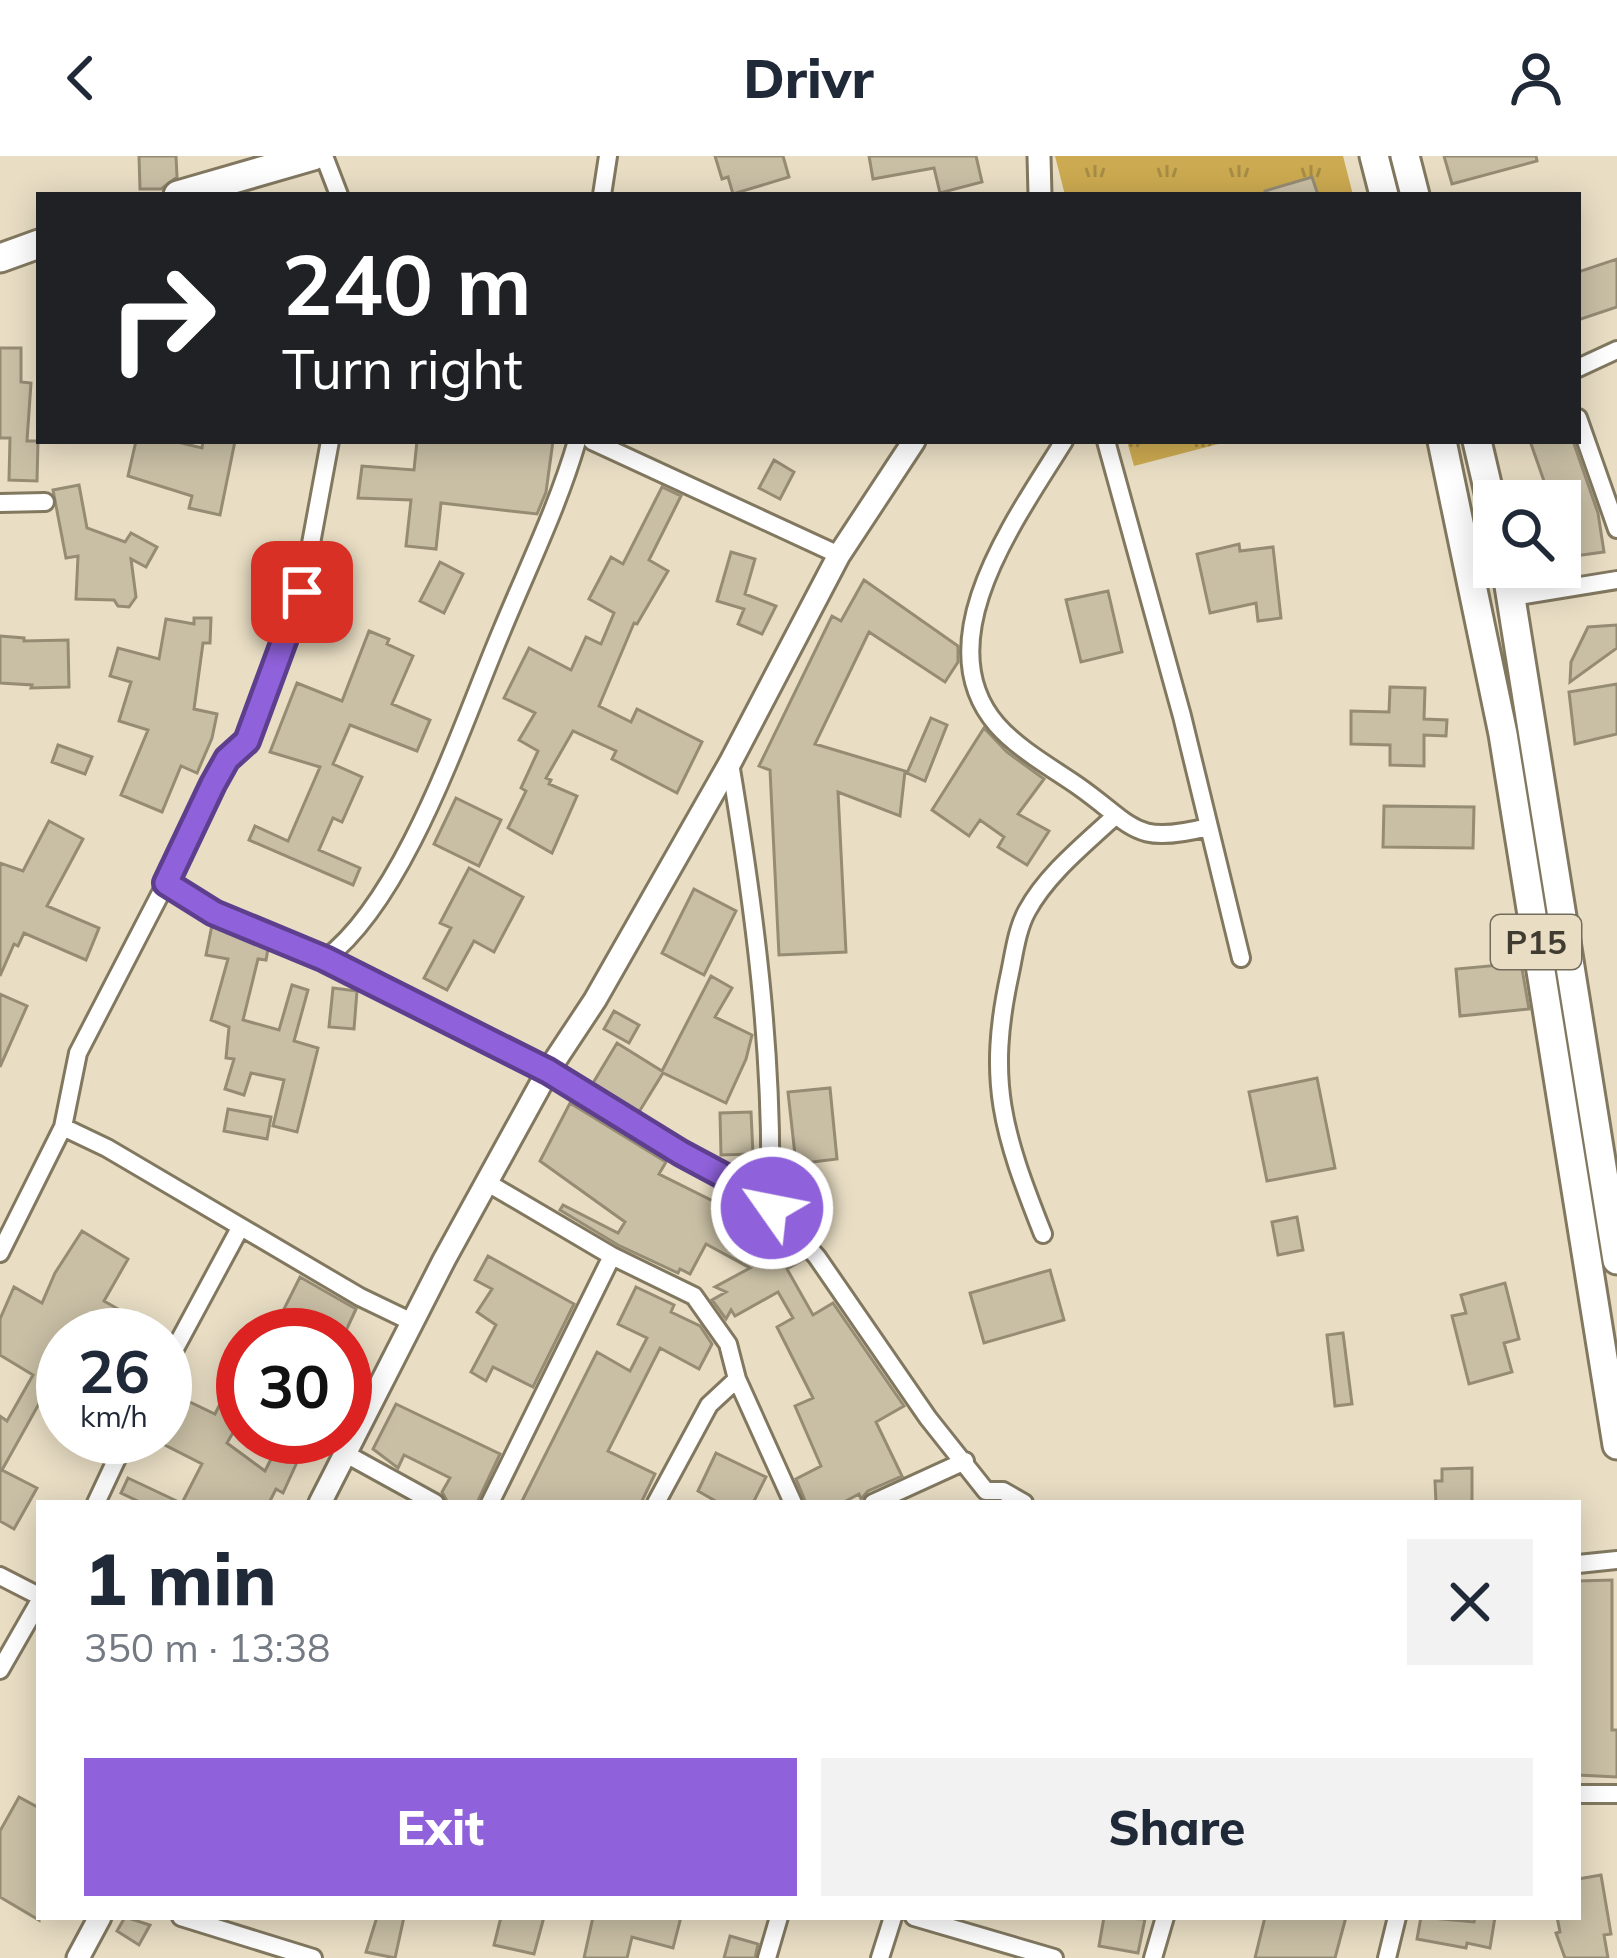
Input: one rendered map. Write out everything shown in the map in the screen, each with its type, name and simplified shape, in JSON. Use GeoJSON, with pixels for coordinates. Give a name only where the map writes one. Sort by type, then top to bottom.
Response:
{"type":"FeatureCollection","features":[{"type":"Feature","properties":{"kind":"main road"},"geometry":{"type":"LineString","coordinates":[[187,192],[279,161],[313,156]]}},
{"type":"Feature","properties":{"kind":"main road"},"geometry":{"type":"LineString","coordinates":[[1374,156],[1383,192]]}},
{"type":"Feature","properties":{"kind":"main road"},"geometry":{"type":"LineString","coordinates":[[1405,156],[1414,192]]}},
{"type":"Feature","properties":{"kind":"main road"},"geometry":{"type":"LineString","coordinates":[[0,258],[36,245]]}},
{"type":"Feature","properties":{"kind":"main road","name":"P15"},"geometry":{"type":"LineString","coordinates":[[1443,444],[1503,734],[1612,1371],[1617,1445]]}},
{"type":"Feature","properties":{"kind":"main road"},"geometry":{"type":"LineString","coordinates":[[1478,444],[1486,480]]}},
{"type":"Feature","properties":{"kind":"main road","name":"P15"},"geometry":{"type":"LineString","coordinates":[[1509,588],[1610,1174],[1617,1261]]}},
{"type":"Feature","properties":{"kind":"street"},"geometry":{"type":"LineString","coordinates":[[324,156],[338,192]]}},
{"type":"Feature","properties":{"kind":"street"},"geometry":{"type":"LineString","coordinates":[[602,192],[608,156]]}},
{"type":"Feature","properties":{"kind":"street"},"geometry":{"type":"LineString","coordinates":[[1039,156],[1040,192]]}},
{"type":"Feature","properties":{"kind":"street"},"geometry":{"type":"LineString","coordinates":[[1581,367],[1617,350]]}},
{"type":"Feature","properties":{"kind":"street"},"geometry":{"type":"LineString","coordinates":[[1581,427],[1617,529]]}},
{"type":"Feature","properties":{"kind":"street"},"geometry":{"type":"LineString","coordinates":[[0,1253],[63,1127],[78,1053],[213,784],[227,759],[247,741],[262,708],[302,592],[329,444]]}},
{"type":"Feature","properties":{"kind":"street"},"geometry":{"type":"LineString","coordinates":[[325,959],[344,945],[415,838],[576,444]]}},
{"type":"Feature","properties":{"kind":"street"},"geometry":{"type":"LineString","coordinates":[[598,444],[839,555]]}},
{"type":"Feature","properties":{"kind":"street"},"geometry":{"type":"LineString","coordinates":[[372,1402],[548,1071],[595,1000],[730,763],[839,555],[912,444]]}},
{"type":"Feature","properties":{"kind":"street"},"geometry":{"type":"LineString","coordinates":[[1062,444],[990,563],[974,619],[968,669],[997,725],[1126,826],[1162,836],[1208,827]]}},
{"type":"Feature","properties":{"kind":"street"},"geometry":{"type":"LineString","coordinates":[[1107,444],[1241,958]]}},
{"type":"Feature","properties":{"kind":"street"},"geometry":{"type":"LineString","coordinates":[[0,503],[46,502]]}},
{"type":"Feature","properties":{"kind":"street"},"geometry":{"type":"LineString","coordinates":[[1511,597],[1617,580]]}},
{"type":"Feature","properties":{"kind":"street"},"geometry":{"type":"LineString","coordinates":[[730,763],[764,994],[771,1083],[772,1208],[817,1257],[928,1418],[964,1461],[983,1497],[1003,1491],[1019,1500]]}},
{"type":"Feature","properties":{"kind":"street"},"geometry":{"type":"LineString","coordinates":[[1043,1234],[1002,1115],[996,1057],[1001,1011],[1026,912],[1057,872],[1114,816]]}},
{"type":"Feature","properties":{"kind":"street"},"geometry":{"type":"LineString","coordinates":[[166,883],[214,913],[325,959],[548,1071],[681,1153],[750,1190],[770,1195]]}},
{"type":"Feature","properties":{"kind":"street"},"geometry":{"type":"LineString","coordinates":[[63,1127],[80,1132],[240,1228],[412,1322]]}},
{"type":"Feature","properties":{"kind":"street"},"geometry":{"type":"LineString","coordinates":[[488,1183],[612,1256],[694,1296],[728,1344],[736,1379],[792,1500]]}},
{"type":"Feature","properties":{"kind":"street"},"geometry":{"type":"LineString","coordinates":[[192,1316],[240,1228]]}},
{"type":"Feature","properties":{"kind":"street"},"geometry":{"type":"LineString","coordinates":[[491,1500],[612,1256]]}},
{"type":"Feature","properties":{"kind":"street"},"geometry":{"type":"LineString","coordinates":[[658,1500],[709,1405],[736,1379]]}},
{"type":"Feature","properties":{"kind":"street"},"geometry":{"type":"LineString","coordinates":[[880,1500],[964,1461]]}},
{"type":"Feature","properties":{"kind":"street"},"geometry":{"type":"LineString","coordinates":[[97,1500],[114,1464]]}},
{"type":"Feature","properties":{"kind":"street"},"geometry":{"type":"LineString","coordinates":[[322,1500],[341,1464]]}},
{"type":"Feature","properties":{"kind":"street"},"geometry":{"type":"LineString","coordinates":[[364,1464],[430,1500]]}},
{"type":"Feature","properties":{"kind":"street"},"geometry":{"type":"LineString","coordinates":[[1581,1564],[1617,1560]]}},
{"type":"Feature","properties":{"kind":"street"},"geometry":{"type":"LineString","coordinates":[[0,1576],[36,1597]]}},
{"type":"Feature","properties":{"kind":"street"},"geometry":{"type":"LineString","coordinates":[[0,1670],[36,1604]]}},
{"type":"Feature","properties":{"kind":"street"},"geometry":{"type":"LineString","coordinates":[[1581,1794],[1617,1794]]}},
{"type":"Feature","properties":{"kind":"street"},"geometry":{"type":"LineString","coordinates":[[78,1958],[98,1920]]}},
{"type":"Feature","properties":{"kind":"street"},"geometry":{"type":"LineString","coordinates":[[191,1920],[313,1958]]}},
{"type":"Feature","properties":{"kind":"street"},"geometry":{"type":"LineString","coordinates":[[767,1958],[778,1920]]}},
{"type":"Feature","properties":{"kind":"street"},"geometry":{"type":"LineString","coordinates":[[880,1958],[892,1920]]}},
{"type":"Feature","properties":{"kind":"street"},"geometry":{"type":"LineString","coordinates":[[924,1920],[1054,1958]]}},
{"type":"Feature","properties":{"kind":"street"},"geometry":{"type":"LineString","coordinates":[[1153,1958],[1164,1920]]}},
{"type":"Feature","properties":{"kind":"street"},"geometry":{"type":"LineString","coordinates":[[1387,1958],[1396,1920]]}},
{"type":"Feature","properties":{"kind":"green space"},"geometry":{"type":"Polygon","coordinates":[[[1055,156],[1343,156],[1352,192],[1064,192],[1055,156]]]}},
{"type":"Feature","properties":{"kind":"green space"},"geometry":{"type":"Polygon","coordinates":[[[1128,444],[1218,444],[1134,466],[1128,444]]]}},
{"type":"Feature","properties":{"kind":"building"},"geometry":{"type":"Polygon","coordinates":[[[139,156],[176,156],[177,177],[161,189],[140,189],[139,156]]]}},
{"type":"Feature","properties":{"kind":"building"},"geometry":{"type":"Polygon","coordinates":[[[715,156],[783,156],[789,177],[740,192],[732,192],[728,177],[722,179],[715,156]]]}},
{"type":"Feature","properties":{"kind":"building"},"geometry":{"type":"Polygon","coordinates":[[[869,156],[976,156],[982,182],[940,192],[934,168],[873,179],[869,156]]]}},
{"type":"Feature","properties":{"kind":"building"},"geometry":{"type":"Polygon","coordinates":[[[1444,156],[1536,156],[1537,161],[1452,184],[1444,156]]]}},
{"type":"Feature","properties":{"kind":"building"},"geometry":{"type":"Polygon","coordinates":[[[1312,177],[1317,192],[1265,192],[1312,177]]]}},
{"type":"Feature","properties":{"kind":"building"},"geometry":{"type":"Polygon","coordinates":[[[1617,259],[1617,307],[1581,319],[1581,271],[1617,259]]]}},
{"type":"Feature","properties":{"kind":"building"},"geometry":{"type":"Polygon","coordinates":[[[0,348],[21,348],[21,382],[31,383],[27,441],[38,444],[37,481],[9,480],[10,438],[0,438],[0,348]]]}},
{"type":"Feature","properties":{"kind":"building"},"geometry":{"type":"Polygon","coordinates":[[[135,444],[202,448],[203,444],[234,444],[220,515],[189,508],[192,496],[128,476],[135,444]]]}},
{"type":"Feature","properties":{"kind":"building"},"geometry":{"type":"Polygon","coordinates":[[[417,444],[553,444],[546,492],[537,514],[441,503],[436,549],[406,546],[411,500],[358,498],[362,466],[414,470],[417,444]]]}},
{"type":"Feature","properties":{"kind":"building"},"geometry":{"type":"Polygon","coordinates":[[[1531,444],[1574,444],[1598,513],[1604,552],[1581,555],[1581,480],[1544,480],[1531,444]]]}},
{"type":"Feature","properties":{"kind":"building"},"geometry":{"type":"Polygon","coordinates":[[[774,460],[794,472],[780,499],[759,488],[774,460]]]}},
{"type":"Feature","properties":{"kind":"building"},"geometry":{"type":"Polygon","coordinates":[[[79,485],[87,528],[125,542],[131,533],[157,547],[146,567],[131,559],[136,597],[129,607],[118,606],[114,600],[76,599],[78,556],[66,558],[53,490],[79,485]]]}},
{"type":"Feature","properties":{"kind":"building"},"geometry":{"type":"Polygon","coordinates":[[[662,487],[681,496],[649,560],[668,571],[634,623],[599,706],[631,722],[637,709],[702,742],[677,793],[612,759],[616,751],[573,731],[546,778],[549,784],[577,796],[552,853],[508,828],[538,751],[519,740],[535,713],[504,698],[529,648],[571,670],[586,637],[601,644],[614,613],[589,599],[611,557],[623,564],[662,487]]]}},
{"type":"Feature","properties":{"kind":"building"},"geometry":{"type":"Polygon","coordinates":[[[1239,544],[1240,551],[1273,547],[1281,618],[1258,621],[1256,603],[1210,613],[1197,554],[1239,544]]]}},
{"type":"Feature","properties":{"kind":"building"},"geometry":{"type":"Polygon","coordinates":[[[731,552],[755,559],[745,594],[776,606],[762,634],[738,624],[744,609],[717,601],[731,552]]]}},
{"type":"Feature","properties":{"kind":"building"},"geometry":{"type":"Polygon","coordinates":[[[440,562],[463,574],[444,613],[420,601],[440,562]]]}},
{"type":"Feature","properties":{"kind":"building"},"geometry":{"type":"Polygon","coordinates":[[[864,580],[958,646],[958,662],[945,682],[869,632],[815,744],[905,771],[900,816],[838,792],[846,952],[779,955],[770,770],[759,766],[832,616],[841,621],[864,580]]]}},
{"type":"Feature","properties":{"kind":"building"},"geometry":{"type":"Polygon","coordinates":[[[1108,591],[1122,652],[1081,662],[1066,600],[1108,591]]]}},
{"type":"Feature","properties":{"kind":"building"},"geometry":{"type":"Polygon","coordinates":[[[194,618],[211,618],[210,643],[203,643],[194,709],[217,714],[197,773],[181,766],[162,812],[121,795],[148,730],[119,721],[131,682],[110,676],[118,648],[159,659],[166,619],[194,624],[194,618]]]}},
{"type":"Feature","properties":{"kind":"building"},"geometry":{"type":"Polygon","coordinates":[[[1617,625],[1617,648],[1570,682],[1571,662],[1588,627],[1617,625]]]}},
{"type":"Feature","properties":{"kind":"building"},"geometry":{"type":"Polygon","coordinates":[[[369,631],[413,656],[392,704],[430,720],[417,751],[350,725],[333,764],[362,777],[342,822],[333,818],[319,850],[360,868],[353,885],[249,840],[255,826],[288,841],[320,767],[270,752],[297,683],[342,701],[369,631]]]}},
{"type":"Feature","properties":{"kind":"building"},"geometry":{"type":"Polygon","coordinates":[[[0,636],[68,640],[69,687],[0,683],[0,636]]]}},
{"type":"Feature","properties":{"kind":"building"},"geometry":{"type":"Polygon","coordinates":[[[1617,684],[1617,734],[1575,744],[1569,692],[1617,684]]]}},
{"type":"Feature","properties":{"kind":"building"},"geometry":{"type":"Polygon","coordinates":[[[1390,687],[1425,688],[1424,719],[1447,720],[1446,736],[1424,735],[1424,766],[1390,765],[1390,745],[1351,744],[1351,711],[1389,712],[1390,687]]]}},
{"type":"Feature","properties":{"kind":"building"},"geometry":{"type":"Polygon","coordinates":[[[931,718],[947,725],[925,781],[907,773],[931,718]]]}},
{"type":"Feature","properties":{"kind":"building"},"geometry":{"type":"Polygon","coordinates":[[[984,728],[1044,779],[1018,814],[1049,831],[1027,865],[998,847],[1004,837],[980,820],[969,836],[932,810],[984,728]]]}},
{"type":"Feature","properties":{"kind":"building"},"geometry":{"type":"Polygon","coordinates":[[[58,745],[92,757],[85,774],[52,762],[58,745]]]}},
{"type":"Feature","properties":{"kind":"building"},"geometry":{"type":"Polygon","coordinates":[[[456,798],[501,820],[479,866],[434,844],[456,798]]]}},
{"type":"Feature","properties":{"kind":"building"},"geometry":{"type":"Polygon","coordinates":[[[1384,806],[1474,807],[1473,848],[1383,847],[1384,806]]]}},
{"type":"Feature","properties":{"kind":"building"},"geometry":{"type":"Polygon","coordinates":[[[49,821],[83,839],[47,906],[99,928],[86,960],[24,933],[0,976],[0,863],[23,871],[49,821]]]}},
{"type":"Feature","properties":{"kind":"building"},"geometry":{"type":"Polygon","coordinates":[[[469,868],[523,897],[494,952],[474,941],[447,990],[424,978],[451,928],[440,923],[469,868]]]}},
{"type":"Feature","properties":{"kind":"building"},"geometry":{"type":"Polygon","coordinates":[[[694,889],[736,911],[704,975],[662,953],[694,889]]]}},
{"type":"Feature","properties":{"kind":"building"},"geometry":{"type":"Polygon","coordinates":[[[212,925],[268,949],[266,960],[258,959],[243,1020],[279,1030],[292,985],[308,990],[294,1041],[318,1048],[297,1132],[273,1126],[284,1080],[251,1073],[244,1095],[225,1089],[234,1059],[226,1058],[229,1027],[211,1020],[228,959],[206,955],[212,925]]]}},
{"type":"Feature","properties":{"kind":"building"},"geometry":{"type":"Polygon","coordinates":[[[1521,963],[1529,1009],[1460,1016],[1456,969],[1521,963]]]}},
{"type":"Feature","properties":{"kind":"building"},"geometry":{"type":"Polygon","coordinates":[[[711,976],[732,988],[715,1017],[752,1035],[726,1103],[663,1073],[639,1112],[593,1083],[617,1043],[662,1071],[711,976]]]}},
{"type":"Feature","properties":{"kind":"building"},"geometry":{"type":"Polygon","coordinates":[[[333,988],[357,991],[354,1029],[329,1027],[333,988]]]}},
{"type":"Feature","properties":{"kind":"building"},"geometry":{"type":"Polygon","coordinates":[[[0,994],[27,1006],[0,1067],[0,994]]]}},
{"type":"Feature","properties":{"kind":"building"},"geometry":{"type":"Polygon","coordinates":[[[614,1011],[639,1025],[629,1043],[604,1029],[614,1011]]]}},
{"type":"Feature","properties":{"kind":"building"},"geometry":{"type":"Polygon","coordinates":[[[1317,1078],[1335,1168],[1267,1181],[1249,1092],[1317,1078]]]}},
{"type":"Feature","properties":{"kind":"building"},"geometry":{"type":"Polygon","coordinates":[[[830,1088],[837,1159],[796,1164],[788,1092],[830,1088]]]}},
{"type":"Feature","properties":{"kind":"building"},"geometry":{"type":"Polygon","coordinates":[[[570,1103],[666,1162],[659,1174],[737,1213],[734,1217],[769,1235],[776,1231],[803,1260],[787,1269],[813,1315],[833,1303],[904,1406],[876,1422],[902,1476],[861,1499],[859,1494],[848,1500],[805,1500],[796,1479],[821,1466],[795,1406],[813,1398],[777,1327],[793,1318],[778,1292],[735,1316],[731,1310],[726,1319],[712,1300],[726,1292],[715,1287],[750,1268],[706,1244],[690,1274],[680,1269],[678,1273],[618,1245],[560,1210],[563,1205],[618,1233],[625,1222],[540,1161],[570,1103]]]}},
{"type":"Feature","properties":{"kind":"building"},"geometry":{"type":"Polygon","coordinates":[[[228,1109],[271,1117],[267,1139],[224,1131],[228,1109]]]}},
{"type":"Feature","properties":{"kind":"building"},"geometry":{"type":"Polygon","coordinates":[[[751,1112],[753,1154],[721,1155],[720,1113],[751,1112]]]}},
{"type":"Feature","properties":{"kind":"building"},"geometry":{"type":"Polygon","coordinates":[[[1297,1217],[1303,1250],[1278,1255],[1272,1222],[1297,1217]]]}},
{"type":"Feature","properties":{"kind":"building"},"geometry":{"type":"Polygon","coordinates":[[[82,1231],[128,1259],[104,1301],[116,1308],[36,1308],[36,1409],[2,1470],[37,1488],[14,1529],[0,1521],[0,1416],[7,1421],[33,1375],[0,1355],[0,1319],[14,1287],[42,1303],[82,1231]]]}},
{"type":"Feature","properties":{"kind":"building"},"geometry":{"type":"Polygon","coordinates":[[[488,1256],[574,1304],[533,1387],[493,1367],[486,1381],[471,1372],[496,1325],[477,1312],[492,1289],[475,1280],[488,1256]]]}},
{"type":"Feature","properties":{"kind":"building"},"geometry":{"type":"Polygon","coordinates":[[[1050,1270],[1064,1320],[984,1343],[970,1293],[1050,1270]]]}},
{"type":"Feature","properties":{"kind":"building"},"geometry":{"type":"Polygon","coordinates":[[[300,1277],[354,1308],[284,1308],[300,1277]]]}},
{"type":"Feature","properties":{"kind":"building"},"geometry":{"type":"Polygon","coordinates":[[[1505,1283],[1519,1339],[1504,1343],[1512,1372],[1469,1384],[1452,1316],[1466,1313],[1461,1295],[1505,1283]]]}},
{"type":"Feature","properties":{"kind":"building"},"geometry":{"type":"Polygon","coordinates":[[[636,1287],[674,1305],[671,1312],[700,1326],[712,1344],[699,1369],[660,1348],[608,1451],[655,1474],[642,1500],[523,1500],[597,1352],[630,1371],[647,1338],[618,1324],[636,1287]]]}},
{"type":"Feature","properties":{"kind":"building"},"geometry":{"type":"Polygon","coordinates":[[[1343,1333],[1352,1404],[1335,1406],[1327,1335],[1343,1333]]]}},
{"type":"Feature","properties":{"kind":"building"},"geometry":{"type":"Polygon","coordinates":[[[192,1403],[216,1412],[216,1464],[256,1464],[265,1471],[268,1464],[296,1464],[283,1493],[276,1489],[270,1500],[184,1500],[202,1464],[192,1459],[192,1403]]]}},
{"type":"Feature","properties":{"kind":"building"},"geometry":{"type":"Polygon","coordinates":[[[396,1404],[500,1454],[478,1500],[446,1500],[442,1492],[450,1478],[404,1455],[398,1468],[373,1449],[396,1404]]]}},
{"type":"Feature","properties":{"kind":"building"},"geometry":{"type":"Polygon","coordinates":[[[716,1453],[766,1477],[754,1500],[714,1500],[698,1491],[716,1453]]]}},
{"type":"Feature","properties":{"kind":"building"},"geometry":{"type":"Polygon","coordinates":[[[1472,1468],[1472,1500],[1436,1500],[1435,1481],[1442,1481],[1442,1469],[1472,1468]]]}},
{"type":"Feature","properties":{"kind":"building"},"geometry":{"type":"Polygon","coordinates":[[[128,1478],[175,1500],[136,1500],[121,1493],[128,1478]]]}},
{"type":"Feature","properties":{"kind":"building"},"geometry":{"type":"Polygon","coordinates":[[[1612,1580],[1612,1730],[1617,1730],[1617,1777],[1581,1775],[1581,1581],[1612,1580]]]}},
{"type":"Feature","properties":{"kind":"building"},"geometry":{"type":"Polygon","coordinates":[[[19,1797],[36,1806],[36,1918],[0,1897],[0,1831],[19,1797]]]}},
{"type":"Feature","properties":{"kind":"building"},"geometry":{"type":"Polygon","coordinates":[[[1601,1875],[1611,1934],[1604,1935],[1608,1958],[1565,1958],[1556,1933],[1560,1932],[1558,1920],[1581,1920],[1581,1878],[1601,1875]]]}},
{"type":"Feature","properties":{"kind":"building"},"geometry":{"type":"Polygon","coordinates":[[[123,1920],[150,1925],[139,1945],[117,1931],[123,1920]]]}},
{"type":"Feature","properties":{"kind":"building"},"geometry":{"type":"Polygon","coordinates":[[[376,1920],[403,1920],[395,1958],[366,1952],[376,1920]]]}},
{"type":"Feature","properties":{"kind":"building"},"geometry":{"type":"Polygon","coordinates":[[[500,1920],[543,1920],[534,1954],[494,1945],[500,1920]]]}},
{"type":"Feature","properties":{"kind":"building"},"geometry":{"type":"Polygon","coordinates":[[[592,1920],[680,1920],[673,1948],[632,1937],[627,1958],[584,1958],[592,1920]]]}},
{"type":"Feature","properties":{"kind":"building"},"geometry":{"type":"Polygon","coordinates":[[[1103,1920],[1145,1920],[1138,1953],[1099,1946],[1103,1920]]]}},
{"type":"Feature","properties":{"kind":"building"},"geometry":{"type":"Polygon","coordinates":[[[1264,1920],[1345,1920],[1335,1958],[1255,1958],[1264,1920]]]}},
{"type":"Feature","properties":{"kind":"building"},"geometry":{"type":"Polygon","coordinates":[[[1420,1920],[1495,1920],[1490,1948],[1417,1939],[1420,1920]]]}},
{"type":"Feature","properties":{"kind":"building"},"geometry":{"type":"Polygon","coordinates":[[[730,1936],[758,1944],[755,1958],[724,1958],[730,1936]]]}},
{"type":"Feature","properties":{"kind":"route"},"geometry":{"type":"LineString","coordinates":[[302,592],[247,741],[227,759],[166,883],[214,913],[325,959],[548,1071],[681,1153],[750,1190],[770,1195],[772,1208]]}}]}
